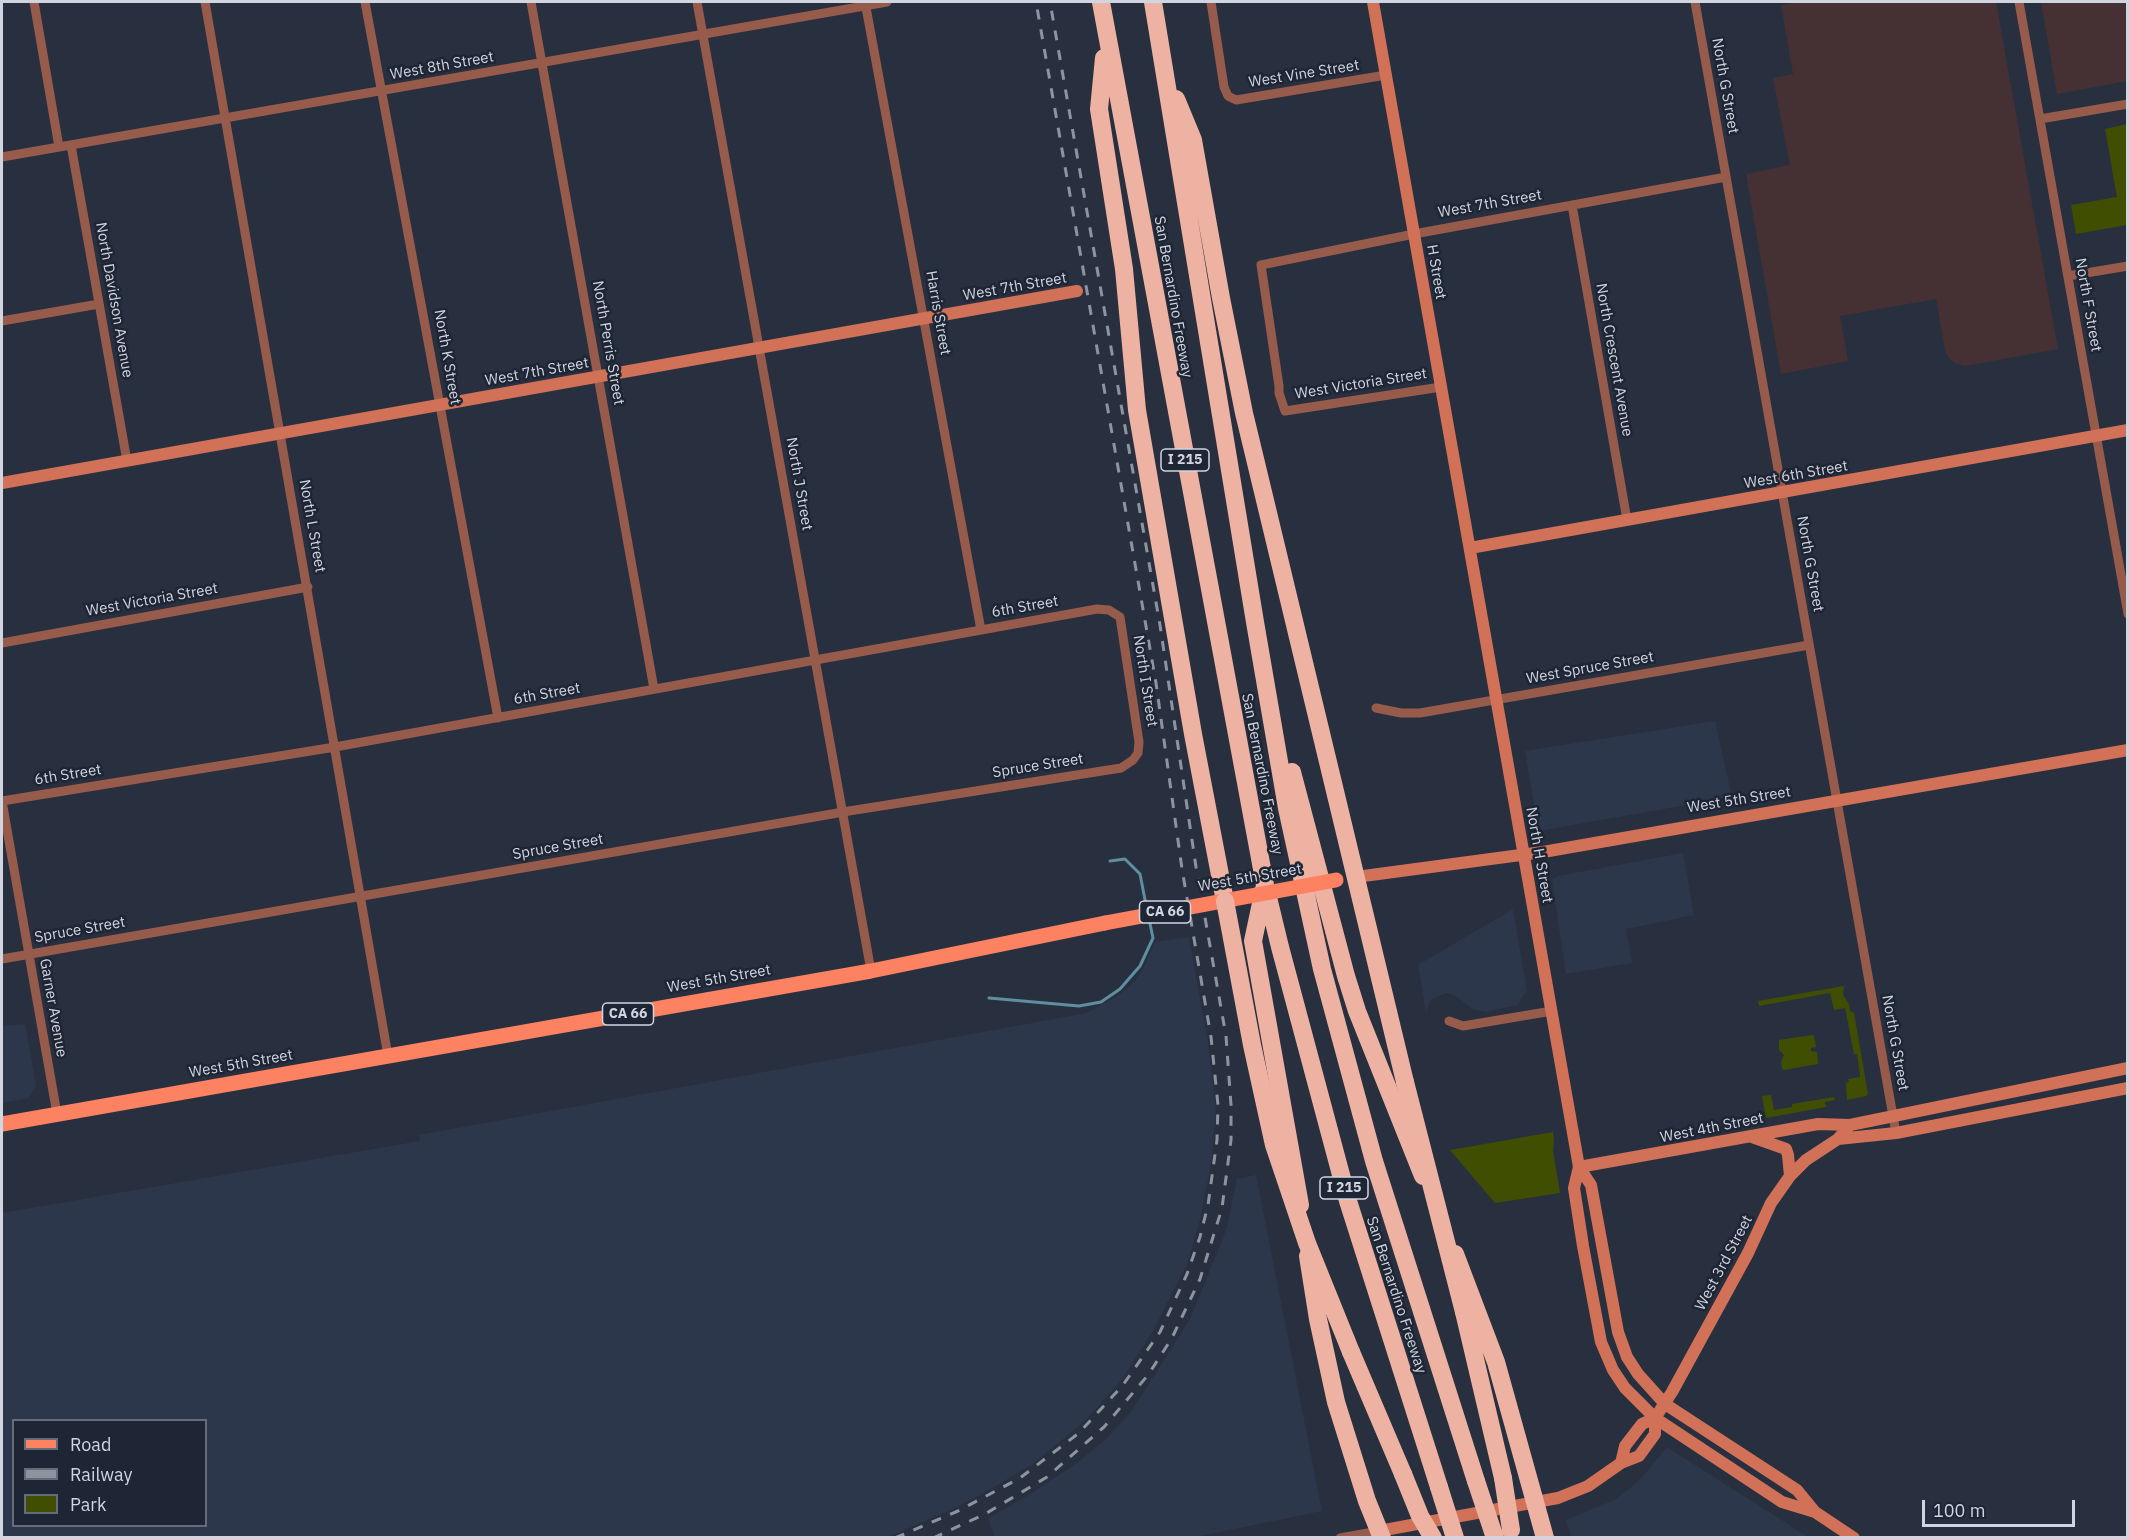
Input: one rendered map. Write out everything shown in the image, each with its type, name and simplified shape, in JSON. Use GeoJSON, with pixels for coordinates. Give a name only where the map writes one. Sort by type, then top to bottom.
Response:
{"type":"FeatureCollection","features":[{"type":"Feature","properties":{"kind":"highway","name":"San Bernardino Freeway"},"geometry":{"type":"LineString","coordinates":[[1101,2],[1265,885],[1348,1200],[1455,1538]]}},
{"type":"Feature","properties":{"kind":"highway","name":"San Bernardino Freeway"},"geometry":{"type":"LineString","coordinates":[[1153,2],[1287,808],[1322,969],[1374,1161],[1476,1481],[1505,1535]]}},
{"type":"Feature","properties":{"kind":"highway"},"geometry":{"type":"LineString","coordinates":[[1106,36],[1099,109],[1124,269],[1137,410],[1193,734],[1252,1045],[1274,1145],[1307,1243],[1420,1516],[1433,1538]]}},
{"type":"Feature","properties":{"kind":"highway"},"geometry":{"type":"LineString","coordinates":[[1165,73],[1194,140],[1221,298],[1244,413],[1347,878],[1478,1371],[1503,1478],[1505,1535]]}},
{"type":"Feature","properties":{"kind":"highway"},"geometry":{"type":"LineString","coordinates":[[1255,622],[1302,811],[1349,985],[1384,1081],[1477,1307],[1496,1362],[1545,1538]]}},
{"type":"Feature","properties":{"kind":"highway"},"geometry":{"type":"LineString","coordinates":[[1265,885],[1253,941],[1318,1318],[1336,1402],[1367,1501],[1380,1534]]}},
{"type":"Feature","properties":{"kind":"main road","name":"H Street"},"geometry":{"type":"LineString","coordinates":[[1373,2],[1470,548]]}},
{"type":"Feature","properties":{"kind":"main road","name":"West 7th Street"},"geometry":{"type":"LineString","coordinates":[[2,483],[1077,291]]}},
{"type":"Feature","properties":{"kind":"main road","name":"West 6th Street"},"geometry":{"type":"LineString","coordinates":[[1470,548],[2127,430]]}},
{"type":"Feature","properties":{"kind":"main road","name":"North H Street"},"geometry":{"type":"LineString","coordinates":[[1470,548],[1579,1167],[1574,1188],[1601,1342],[1613,1370],[1625,1388],[1655,1418]]}},
{"type":"Feature","properties":{"kind":"main road","name":"West 5th Street"},"geometry":{"type":"LineString","coordinates":[[2,1124],[871,971],[1105,923],[1347,878],[1524,855],[2127,750]]}},
{"type":"Feature","properties":{"kind":"main road"},"geometry":{"type":"LineString","coordinates":[[1850,1125],[2127,1068]]}},
{"type":"Feature","properties":{"kind":"main road"},"geometry":{"type":"LineString","coordinates":[[1896,1133],[2127,1088]]}},
{"type":"Feature","properties":{"kind":"main road","name":"West 4th Street"},"geometry":{"type":"LineString","coordinates":[[1579,1167],[1818,1124],[1850,1125]]}},
{"type":"Feature","properties":{"kind":"main road","name":"West 3rd Street"},"geometry":{"type":"LineString","coordinates":[[1380,1534],[1558,1498],[1588,1486],[1621,1463],[1625,1446],[1642,1424],[1655,1418],[1665,1404],[1748,1253],[1771,1203],[1790,1176],[1806,1160],[1838,1139],[1850,1125]]}},
{"type":"Feature","properties":{"kind":"main road","name":"West 3rd Street"},"geometry":{"type":"LineString","coordinates":[[1838,1139],[1896,1133]]}},
{"type":"Feature","properties":{"kind":"main road"},"geometry":{"type":"LineString","coordinates":[[1750,1136],[1786,1149],[1790,1176]]}},
{"type":"Feature","properties":{"kind":"main road","name":"North H Street"},"geometry":{"type":"LineString","coordinates":[[1579,1167],[1592,1185],[1618,1332],[1632,1366],[1665,1404]]}},
{"type":"Feature","properties":{"kind":"main road"},"geometry":{"type":"LineString","coordinates":[[1665,1404],[1797,1490],[1815,1512]]}},
{"type":"Feature","properties":{"kind":"main road"},"geometry":{"type":"LineString","coordinates":[[1655,1418],[1782,1502],[1815,1512],[1854,1538]]}},
{"type":"Feature","properties":{"kind":"street"},"geometry":{"type":"LineString","coordinates":[[34,2],[59,147]]}},
{"type":"Feature","properties":{"kind":"street","name":"North L Street"},"geometry":{"type":"LineString","coordinates":[[205,2],[388,1056]]}},
{"type":"Feature","properties":{"kind":"street","name":"North K Street"},"geometry":{"type":"LineString","coordinates":[[364,2],[498,718]]}},
{"type":"Feature","properties":{"kind":"street","name":"North Perris Street"},"geometry":{"type":"LineString","coordinates":[[531,2],[654,689]]}},
{"type":"Feature","properties":{"kind":"street","name":"North J Street"},"geometry":{"type":"LineString","coordinates":[[697,2],[871,971]]}},
{"type":"Feature","properties":{"kind":"street","name":"West 8th Street"},"geometry":{"type":"LineString","coordinates":[[2,158],[542,63],[865,3],[887,2]]}},
{"type":"Feature","properties":{"kind":"street","name":"West Vine Street"},"geometry":{"type":"LineString","coordinates":[[1210,2],[1223,81],[1228,96],[1236,100],[1386,75]]}},
{"type":"Feature","properties":{"kind":"street","name":"North G Street"},"geometry":{"type":"LineString","coordinates":[[1695,2],[1896,1133]]}},
{"type":"Feature","properties":{"kind":"street","name":"North F Street"},"geometry":{"type":"LineString","coordinates":[[2019,2],[2127,614]]}},
{"type":"Feature","properties":{"kind":"street","name":"Harris Street"},"geometry":{"type":"LineString","coordinates":[[865,3],[981,630]]}},
{"type":"Feature","properties":{"kind":"street"},"geometry":{"type":"LineString","coordinates":[[2040,119],[2127,104]]}},
{"type":"Feature","properties":{"kind":"street","name":"North Davidson Avenue"},"geometry":{"type":"LineString","coordinates":[[71,145],[127,461]]}},
{"type":"Feature","properties":{"kind":"street","name":"West 7th Street"},"geometry":{"type":"LineString","coordinates":[[1285,411],[1279,393],[1280,386],[1261,265],[1414,234],[1726,177]]}},
{"type":"Feature","properties":{"kind":"street","name":"North Crescent Avenue"},"geometry":{"type":"LineString","coordinates":[[1572,205],[1627,520]]}},
{"type":"Feature","properties":{"kind":"street"},"geometry":{"type":"LineString","coordinates":[[2068,276],[2127,266]]}},
{"type":"Feature","properties":{"kind":"street"},"geometry":{"type":"LineString","coordinates":[[2,321],[99,304]]}},
{"type":"Feature","properties":{"kind":"street","name":"West Victoria Street"},"geometry":{"type":"LineString","coordinates":[[1285,411],[1441,387]]}},
{"type":"Feature","properties":{"kind":"street","name":"West Victoria Street"},"geometry":{"type":"LineString","coordinates":[[2,643],[308,587]]}},
{"type":"Feature","properties":{"kind":"street","name":"6th Street"},"geometry":{"type":"LineString","coordinates":[[2,801],[335,747],[1097,609]]}},
{"type":"Feature","properties":{"kind":"street","name":"North I Street"},"geometry":{"type":"LineString","coordinates":[[1097,609],[1109,610],[1120,617],[1139,742],[1138,753],[1133,760],[1121,768]]}},
{"type":"Feature","properties":{"kind":"street","name":"West Spruce Street"},"geometry":{"type":"LineString","coordinates":[[1376,708],[1401,713],[1420,713],[1809,645]]}},
{"type":"Feature","properties":{"kind":"street","name":"Spruce Street"},"geometry":{"type":"LineString","coordinates":[[2,959],[842,812],[1121,768]]}},
{"type":"Feature","properties":{"kind":"street","name":"Garner Avenue"},"geometry":{"type":"LineString","coordinates":[[2,801],[57,1114]]}},
{"type":"Feature","properties":{"kind":"street"},"geometry":{"type":"LineString","coordinates":[[1449,1021],[1463,1026],[1552,1011]]}},
{"type":"Feature","properties":{"kind":"street","name":"West 3rd Street"},"geometry":{"type":"LineString","coordinates":[[1340,1538],[1380,1534]]}},
{"type":"Feature","properties":{"kind":"shaded area"},"geometry":{"type":"Polygon","coordinates":[[[1798,2],[1996,2],[2058,349],[1965,366],[1955,363],[1948,357],[1945,350],[1936,299],[1840,316],[1848,361],[1781,374],[1746,174],[1790,165],[1773,78],[1793,74],[1781,5],[1798,2]]]}},
{"type":"Feature","properties":{"kind":"shaded area"},"geometry":{"type":"Polygon","coordinates":[[[2041,2],[2127,2],[2127,81],[2057,94],[2041,2]]]}},
{"type":"Feature","properties":{"kind":"shaded area"},"geometry":{"type":"Polygon","coordinates":[[[1715,721],[1732,797],[1544,830],[1538,828],[1525,751],[1715,721]]]}},
{"type":"Feature","properties":{"kind":"shaded area"},"geometry":{"type":"Polygon","coordinates":[[[1683,853],[1694,915],[1626,929],[1632,963],[1566,974],[1552,880],[1558,876],[1683,853]]]}},
{"type":"Feature","properties":{"kind":"shaded area"},"geometry":{"type":"Polygon","coordinates":[[[1513,909],[1527,991],[1517,1005],[1486,1012],[1472,1009],[1456,996],[1447,993],[1430,1001],[1426,1012],[1418,965],[1513,909]]]}},
{"type":"Feature","properties":{"kind":"shaded area"},"geometry":{"type":"Polygon","coordinates":[[[1189,937],[1208,1042],[1216,1110],[1211,1164],[1200,1220],[1187,1264],[1153,1331],[1123,1378],[1086,1420],[1033,1464],[957,1507],[886,1538],[2,1537],[2,1213],[420,1141],[419,1135],[1087,1013],[1121,994],[1134,982],[1143,969],[1155,942],[1189,937]]]}},
{"type":"Feature","properties":{"kind":"shaded area"},"geometry":{"type":"Polygon","coordinates":[[[25,1024],[36,1085],[29,1098],[2,1103],[2,1026],[25,1024]]]}},
{"type":"Feature","properties":{"kind":"shaded area"},"geometry":{"type":"Polygon","coordinates":[[[1256,1175],[1322,1511],[1195,1537],[995,1537],[988,1518],[1029,1495],[1077,1463],[1106,1439],[1131,1412],[1190,1319],[1226,1231],[1237,1179],[1256,1175]]]}},
{"type":"Feature","properties":{"kind":"shaded area"},"geometry":{"type":"Polygon","coordinates":[[[1667,1447],[1808,1537],[1571,1537],[1566,1520],[1616,1499],[1640,1480],[1667,1447]]]}},
{"type":"Feature","properties":{"kind":"green space"},"geometry":{"type":"Polygon","coordinates":[[[2127,124],[2127,225],[2076,234],[2071,205],[2117,197],[2105,129],[2127,124]]]}},
{"type":"Feature","properties":{"kind":"green space"},"geometry":{"type":"Polygon","coordinates":[[[1844,986],[1843,995],[1849,1004],[1850,1011],[1854,1013],[1868,1094],[1847,1100],[1846,1083],[1849,1082],[1848,1079],[1860,1077],[1860,1074],[1845,1008],[1834,1010],[1830,993],[1759,1006],[1758,1001],[1844,986]]]}},
{"type":"Feature","properties":{"kind":"green space"},"geometry":{"type":"Polygon","coordinates":[[[1812,1035],[1816,1047],[1811,1048],[1811,1051],[1817,1052],[1818,1064],[1782,1069],[1781,1062],[1784,1055],[1779,1050],[1779,1040],[1812,1035]]]}},
{"type":"Feature","properties":{"kind":"green space"},"geometry":{"type":"Polygon","coordinates":[[[1771,1095],[1774,1110],[1792,1107],[1792,1104],[1834,1097],[1835,1100],[1825,1102],[1826,1107],[1766,1118],[1762,1096],[1771,1095]]]}},
{"type":"Feature","properties":{"kind":"green space"},"geometry":{"type":"Polygon","coordinates":[[[1553,1132],[1553,1151],[1560,1193],[1495,1203],[1450,1150],[1553,1132]]]}},
{"type":"Feature","properties":{"kind":"waterway"},"geometry":{"type":"LineString","coordinates":[[1110,861],[1125,859],[1140,874],[1147,910]]}},
{"type":"Feature","properties":{"kind":"waterway"},"geometry":{"type":"LineString","coordinates":[[989,998],[1079,1006],[1101,1002],[1120,989],[1140,966],[1153,938],[1149,919]]}},
{"type":"Feature","properties":{"kind":"railway"},"geometry":{"type":"LineString","coordinates":[[895,1538],[958,1511],[1020,1478],[1079,1433],[1123,1385],[1160,1332],[1187,1274],[1208,1205],[1217,1140],[1218,1105],[1211,1037],[1182,869],[1156,683],[1036,2]]}},
{"type":"Feature","properties":{"kind":"railway"},"geometry":{"type":"LineString","coordinates":[[933,1538],[985,1514],[1047,1477],[1104,1427],[1148,1375],[1172,1338],[1200,1279],[1222,1208],[1231,1140],[1226,1036],[1196,867],[1160,625],[1050,2]]}}]}
